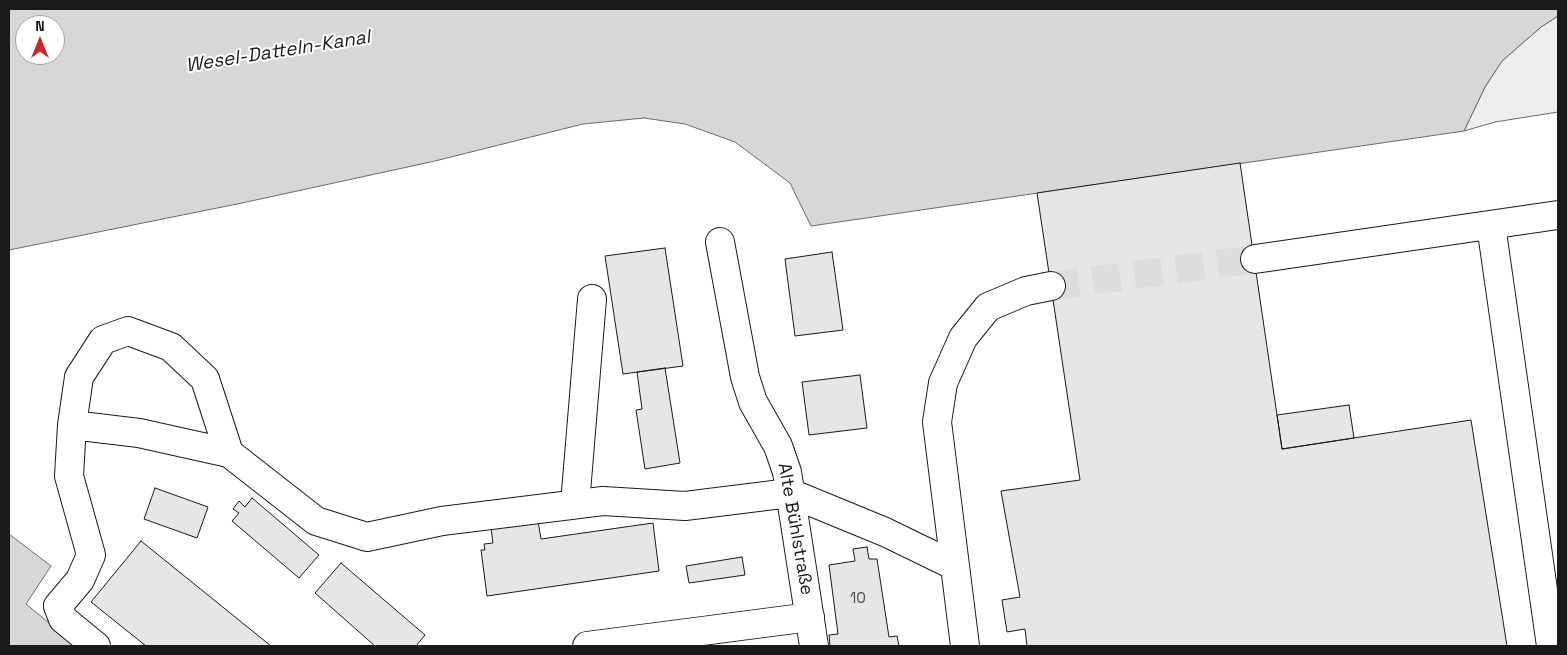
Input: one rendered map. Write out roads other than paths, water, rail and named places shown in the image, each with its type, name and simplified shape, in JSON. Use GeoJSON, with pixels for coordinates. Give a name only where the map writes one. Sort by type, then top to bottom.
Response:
{"type":"FeatureCollection","features":[{"type":"Feature","properties":{"kind":"lane"},"geometry":{"type":"LineString","coordinates":[[1255,259],[1558,216]]}},
{"type":"Feature","properties":{"kind":"lane"},"geometry":{"type":"LineString","coordinates":[[1491,225],[1551,646]]}},
{"type":"Feature","properties":{"kind":"lane","name":"Alte Bühlstraße"},"geometry":{"type":"LineString","coordinates":[[720,242],[745,377],[753,402],[778,446],[787,472],[814,646]]}},
{"type":"Feature","properties":{"kind":"lane"},"geometry":{"type":"LineString","coordinates":[[965,646],[937,422],[944,382],[963,338],[988,307],[1026,291],[1051,286]]}},
{"type":"Feature","properties":{"kind":"lane"},"geometry":{"type":"LineString","coordinates":[[575,504],[592,299]]}},
{"type":"Feature","properties":{"kind":"lane"},"geometry":{"type":"LineString","coordinates":[[96,646],[63,619],[58,606],[80,580],[91,555],[69,476],[72,425],[79,377],[103,340],[128,331],[171,347],[205,379],[229,453]]}},
{"type":"Feature","properties":{"kind":"lane"},"geometry":{"type":"LineString","coordinates":[[72,425],[139,433],[229,453],[316,521],[367,537],[442,521],[603,501],[685,506],[790,493],[886,532],[955,566]]}},
{"type":"Feature","properties":{"kind":"lane"},"geometry":{"type":"LineString","coordinates":[[587,646],[810,617]]}},
{"type":"Feature","properties":{"kind":"water","name":"Wesel-Datteln-Kanal"},"geometry":{"type":"Polygon","coordinates":[[[9,9],[1558,9],[1558,16],[1541,27],[1502,61],[1485,87],[1464,131],[811,226],[790,183],[735,142],[685,124],[644,118],[583,124],[435,161],[242,203],[9,250],[9,9]]]}},
{"type":"Feature","properties":{"kind":"water"},"geometry":{"type":"Polygon","coordinates":[[[9,534],[51,566],[26,604],[77,646],[9,646],[9,534]]]}},
{"type":"Feature","properties":{"kind":"tunnel"},"geometry":{"type":"LineString","coordinates":[[1051,286],[1255,259]]}}]}
